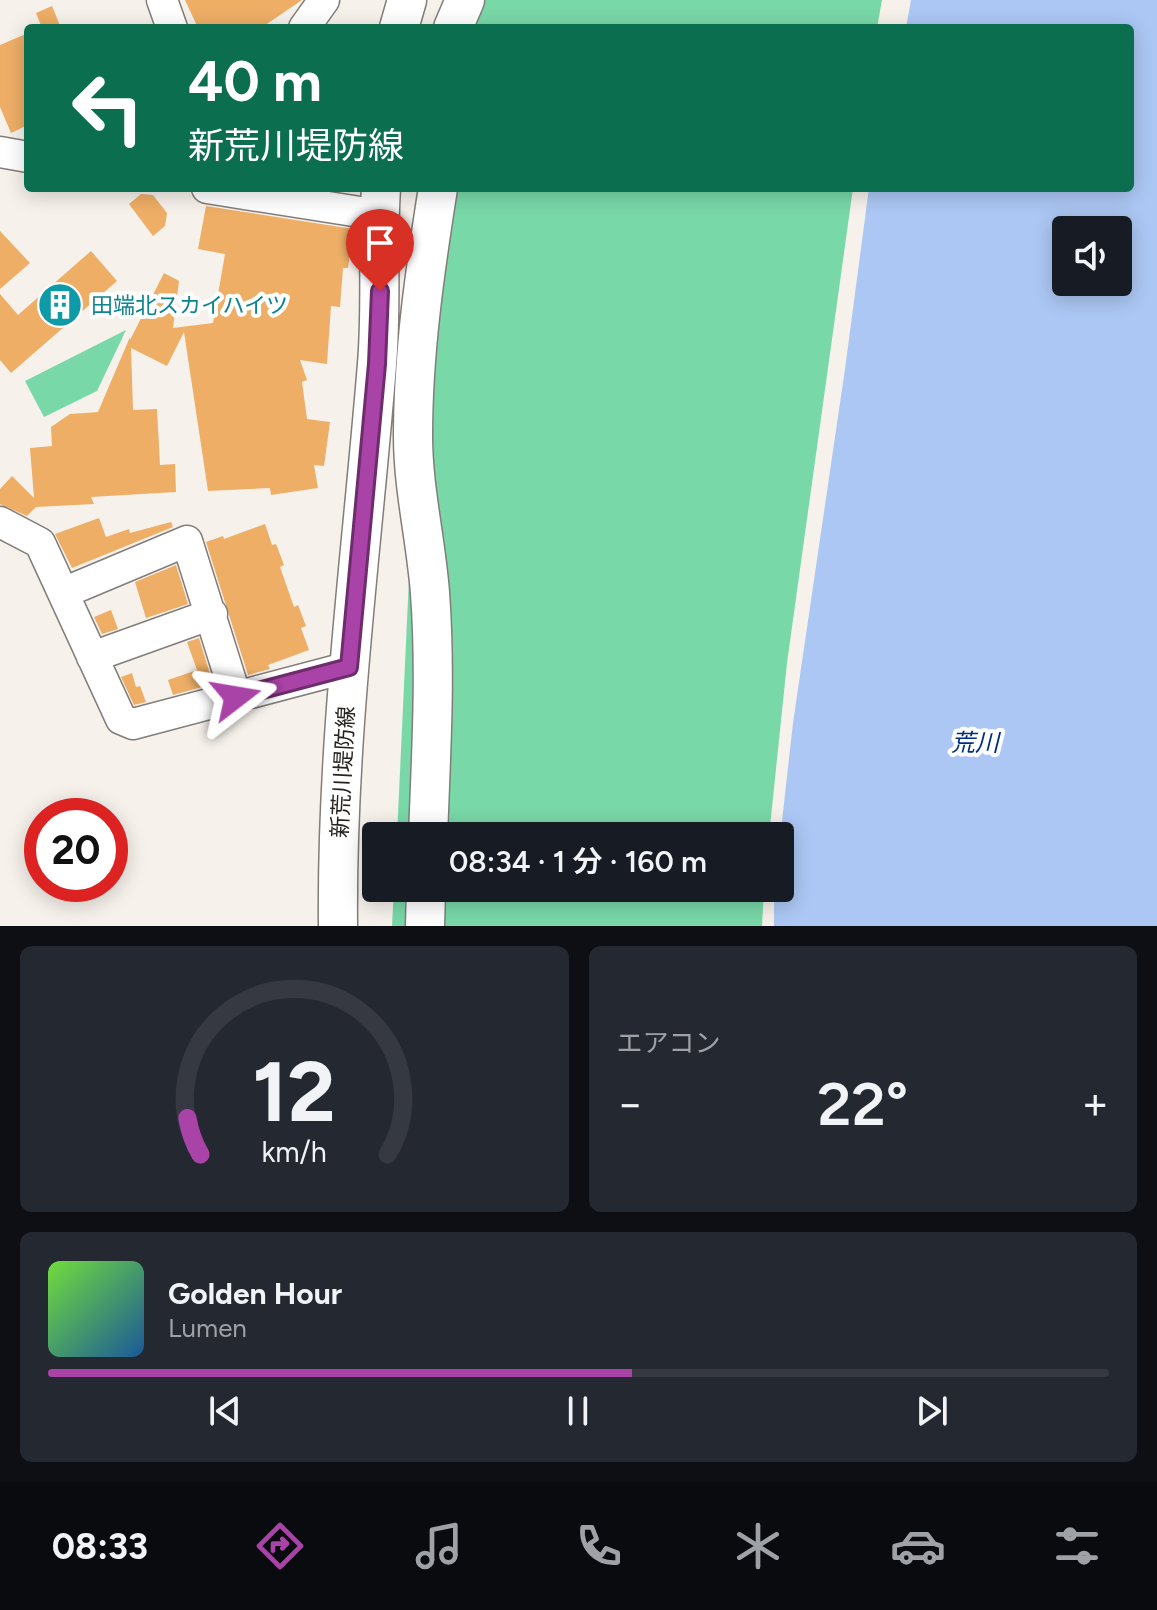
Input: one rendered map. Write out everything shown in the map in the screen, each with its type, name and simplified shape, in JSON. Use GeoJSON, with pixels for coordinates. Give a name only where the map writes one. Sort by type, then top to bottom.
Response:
{"type":"FeatureCollection","features":[{"type":"Feature","properties":{"kind":"main road"},"geometry":{"type":"LineString","coordinates":[[400,24],[407,0]]}},
{"type":"Feature","properties":{"kind":"main road"},"geometry":{"type":"LineString","coordinates":[[455,24],[466,0]]}},
{"type":"Feature","properties":{"kind":"main road"},"geometry":{"type":"LineString","coordinates":[[463,24],[466,0]]}},
{"type":"Feature","properties":{"kind":"main road"},"geometry":{"type":"LineString","coordinates":[[380,202],[390,213],[397,208],[404,192]]}},
{"type":"Feature","properties":{"kind":"main road"},"geometry":{"type":"LineString","coordinates":[[428,822],[433,648],[430,589],[415,471],[413,406],[417,345],[437,192]]}},
{"type":"Feature","properties":{"kind":"main road","name":"新荒川堤防線"},"geometry":{"type":"LineString","coordinates":[[338,926],[349,667],[380,329],[380,202]]}},
{"type":"Feature","properties":{"kind":"main road"},"geometry":{"type":"LineString","coordinates":[[425,926],[426,902]]}},
{"type":"Feature","properties":{"kind":"street"},"geometry":{"type":"LineString","coordinates":[[162,0],[171,24]]}},
{"type":"Feature","properties":{"kind":"street"},"geometry":{"type":"LineString","coordinates":[[307,24],[324,0]]}},
{"type":"Feature","properties":{"kind":"street"},"geometry":{"type":"LineString","coordinates":[[0,152],[24,156]]}},
{"type":"Feature","properties":{"kind":"street"},"geometry":{"type":"LineString","coordinates":[[256,192],[380,202]]}},
{"type":"Feature","properties":{"kind":"street"},"geometry":{"type":"LineString","coordinates":[[0,522],[40,543],[121,719],[133,724],[349,667]]}},
{"type":"Feature","properties":{"kind":"street"},"geometry":{"type":"LineString","coordinates":[[63,593],[187,541],[236,697]]}},
{"type":"Feature","properties":{"kind":"street"},"geometry":{"type":"LineString","coordinates":[[92,657],[212,614]]}},
{"type":"Feature","properties":{"kind":"green space"},"geometry":{"type":"Polygon","coordinates":[[[479,0],[882,0],[878,24],[474,24],[479,0]]]}},
{"type":"Feature","properties":{"kind":"green space"},"geometry":{"type":"Polygon","coordinates":[[[449,192],[852,192],[787,663],[770,822],[398,822],[413,492],[449,192]]]}},
{"type":"Feature","properties":{"kind":"green space"},"geometry":{"type":"Polygon","coordinates":[[[126,330],[97,391],[44,417],[25,381],[126,330]]]}},
{"type":"Feature","properties":{"kind":"green space"},"geometry":{"type":"Polygon","coordinates":[[[393,902],[763,902],[762,926],[392,926],[393,902]]]}},
{"type":"Feature","properties":{"kind":"water","name":"荒川"},"geometry":{"type":"Polygon","coordinates":[[[911,0],[1157,0],[1157,926],[774,926],[774,902],[794,902],[794,822],[782,822],[793,723],[868,192],[1134,192],[1134,24],[907,24],[911,0]]]}},
{"type":"Feature","properties":{"kind":"building"},"geometry":{"type":"Polygon","coordinates":[[[185,0],[302,0],[267,24],[196,24],[185,0]]]}},
{"type":"Feature","properties":{"kind":"building"},"geometry":{"type":"Polygon","coordinates":[[[52,6],[59,24],[40,24],[36,13],[52,6]]]}},
{"type":"Feature","properties":{"kind":"building"},"geometry":{"type":"Polygon","coordinates":[[[24,35],[24,127],[11,133],[0,107],[0,45],[24,35]]]}},
{"type":"Feature","properties":{"kind":"building"},"geometry":{"type":"Polygon","coordinates":[[[141,194],[153,195],[167,213],[165,226],[153,236],[129,204],[141,194]]]}},
{"type":"Feature","properties":{"kind":"building"},"geometry":{"type":"Polygon","coordinates":[[[206,206],[353,229],[348,268],[343,268],[340,307],[331,306],[327,364],[300,360],[307,380],[302,382],[307,419],[330,422],[324,466],[314,465],[318,488],[271,495],[270,488],[208,491],[184,332],[167,366],[131,348],[133,410],[157,409],[160,465],[175,464],[176,492],[91,497],[94,504],[36,507],[27,516],[0,504],[0,489],[12,476],[34,498],[30,448],[52,446],[51,427],[70,414],[98,412],[130,337],[130,340],[164,273],[179,281],[173,328],[213,323],[225,254],[198,249],[206,206]]]}},
{"type":"Feature","properties":{"kind":"building"},"geometry":{"type":"Polygon","coordinates":[[[0,231],[30,263],[0,289],[0,231]]]}},
{"type":"Feature","properties":{"kind":"building","name":"田端北スカイハイツ"},"geometry":{"type":"Polygon","coordinates":[[[91,251],[117,281],[11,373],[0,360],[0,294],[18,315],[91,251]]]}},
{"type":"Feature","properties":{"kind":"building"},"geometry":{"type":"Polygon","coordinates":[[[99,518],[106,537],[129,529],[130,533],[171,522],[173,527],[72,568],[55,534],[99,518]]]}},
{"type":"Feature","properties":{"kind":"building"},"geometry":{"type":"Polygon","coordinates":[[[265,524],[272,545],[276,544],[284,565],[280,567],[294,607],[298,605],[306,626],[301,628],[309,650],[268,665],[270,669],[248,675],[206,542],[265,524]]]}},
{"type":"Feature","properties":{"kind":"building"},"geometry":{"type":"Polygon","coordinates":[[[176,565],[188,604],[146,618],[135,582],[176,565]]]}},
{"type":"Feature","properties":{"kind":"building"},"geometry":{"type":"Polygon","coordinates":[[[111,610],[118,629],[102,634],[94,617],[111,610]]]}},
{"type":"Feature","properties":{"kind":"building"},"geometry":{"type":"Polygon","coordinates":[[[199,638],[213,684],[173,695],[168,680],[197,670],[187,642],[199,638]]]}},
{"type":"Feature","properties":{"kind":"building"},"geometry":{"type":"Polygon","coordinates":[[[132,673],[136,687],[140,686],[146,702],[134,705],[121,677],[132,673]]]}},
{"type":"Feature","properties":{"kind":"place","name":"田端北スカイハイツ"},"geometry":{"type":"Point","coordinates":[60,305]}},
{"type":"Feature","properties":{"kind":"route"},"geometry":{"type":"LineString","coordinates":[[236,697],[349,667],[380,329],[380,291]]}}]}
